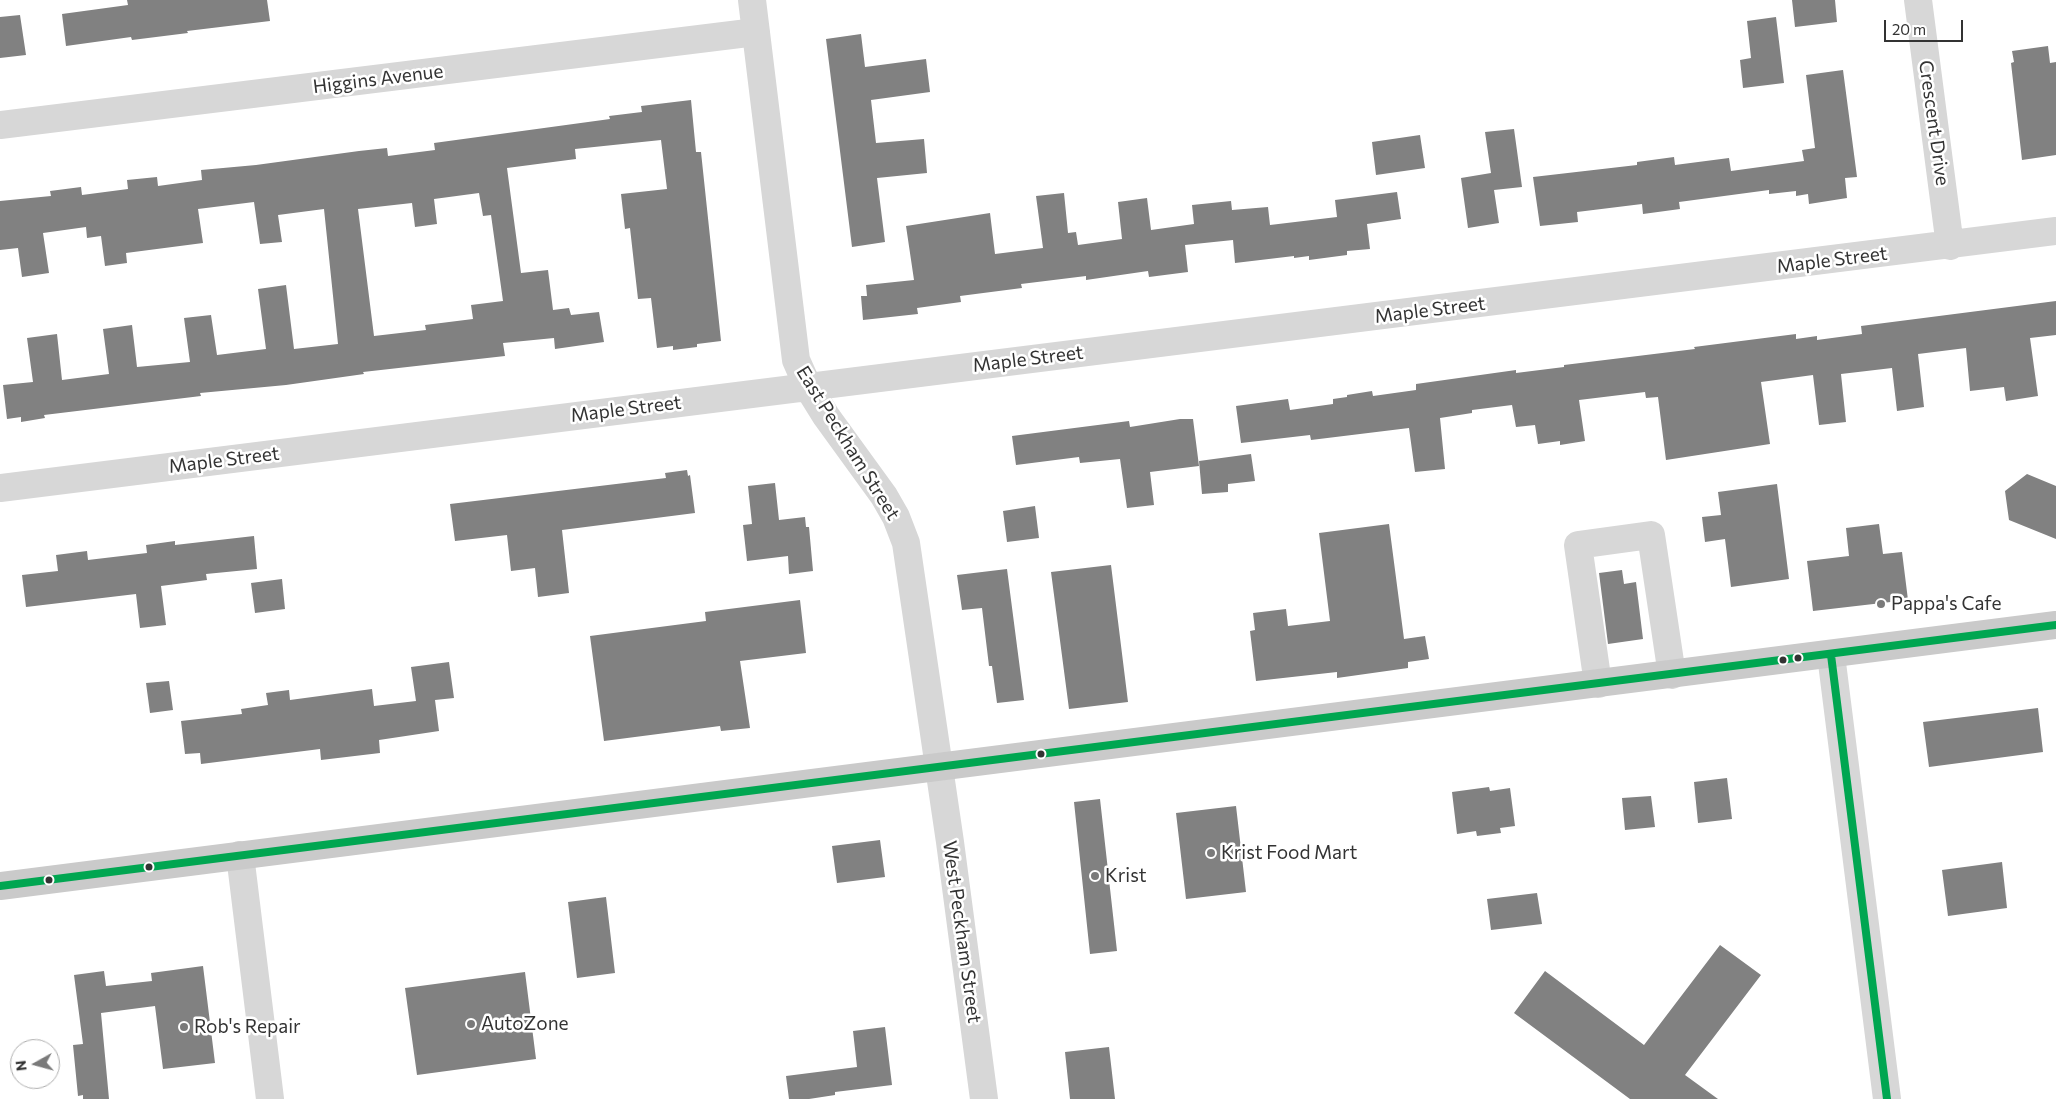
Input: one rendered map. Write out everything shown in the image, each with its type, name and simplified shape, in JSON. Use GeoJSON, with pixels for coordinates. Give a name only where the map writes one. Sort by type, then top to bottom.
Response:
{"type":"FeatureCollection","features":[{"type":"Feature","properties":{"kind":"main road"},"geometry":{"type":"LineString","coordinates":[[0,886],[2056,626]]}},
{"type":"Feature","properties":{"kind":"street","name":"East Peckham Street"},"geometry":{"type":"LineString","coordinates":[[752,0],[796,360],[808,386],[826,416],[884,496],[896,517],[906,543],[938,766]]}},
{"type":"Feature","properties":{"kind":"street","name":"Crescent Drive"},"geometry":{"type":"LineString","coordinates":[[1918,0],[1950,246]]}},
{"type":"Feature","properties":{"kind":"street","name":"Higgins Avenue"},"geometry":{"type":"LineString","coordinates":[[0,125],[756,32]]}},
{"type":"Feature","properties":{"kind":"street","name":"Maple Street"},"geometry":{"type":"LineString","coordinates":[[0,488],[808,386],[1950,246],[2056,231]]}},
{"type":"Feature","properties":{"kind":"street"},"geometry":{"type":"LineString","coordinates":[[1598,684],[1578,545],[1651,535],[1672,675]]}},
{"type":"Feature","properties":{"kind":"street"},"geometry":{"type":"LineString","coordinates":[[1831,655],[1887,1099]]}},
{"type":"Feature","properties":{"kind":"street","name":"West Peckham Street"},"geometry":{"type":"LineString","coordinates":[[938,766],[984,1099]]}},
{"type":"Feature","properties":{"kind":"street"},"geometry":{"type":"LineString","coordinates":[[240,855],[270,1099]]}},
{"type":"Feature","properties":{"kind":"building"},"geometry":{"type":"Polygon","coordinates":[[[127,0],[267,0],[270,21],[132,40],[131,37],[66,46],[62,14],[128,5],[127,0]]]}},
{"type":"Feature","properties":{"kind":"building"},"geometry":{"type":"Polygon","coordinates":[[[1792,0],[1835,0],[1837,22],[1795,27],[1792,0]]]}},
{"type":"Feature","properties":{"kind":"building"},"geometry":{"type":"Polygon","coordinates":[[[20,15],[26,55],[0,58],[0,17],[20,15]]]}},
{"type":"Feature","properties":{"kind":"building"},"geometry":{"type":"Polygon","coordinates":[[[1776,17],[1784,83],[1743,88],[1740,60],[1751,58],[1747,21],[1776,17]]]}},
{"type":"Feature","properties":{"kind":"building"},"geometry":{"type":"Polygon","coordinates":[[[861,34],[865,67],[926,59],[930,92],[871,100],[876,143],[924,139],[927,173],[877,178],[885,242],[852,247],[826,39],[861,34]]]}},
{"type":"Feature","properties":{"kind":"building"},"geometry":{"type":"Polygon","coordinates":[[[2048,46],[2050,63],[2056,62],[2056,155],[2022,160],[2011,63],[2014,62],[2012,51],[2048,46]]]}},
{"type":"Feature","properties":{"kind":"building"},"geometry":{"type":"Polygon","coordinates":[[[1843,70],[1857,177],[1845,178],[1847,198],[1809,204],[1808,194],[1796,196],[1796,191],[1769,194],[1769,190],[1679,202],[1680,209],[1643,214],[1642,204],[1577,212],[1578,222],[1540,226],[1533,177],[1637,165],[1637,162],[1674,157],[1675,165],[1729,158],[1731,171],[1804,161],[1802,150],[1815,148],[1806,75],[1843,70]]]}},
{"type":"Feature","properties":{"kind":"building"},"geometry":{"type":"Polygon","coordinates":[[[691,100],[696,152],[701,152],[721,341],[673,350],[673,346],[657,348],[651,298],[638,299],[630,228],[625,229],[621,194],[667,189],[661,140],[575,149],[576,159],[507,168],[521,273],[548,270],[553,310],[569,308],[571,315],[599,312],[604,342],[555,349],[554,338],[503,343],[505,356],[363,372],[364,374],[286,385],[200,393],[201,396],[44,415],[45,418],[21,422],[21,417],[7,419],[3,385],[33,382],[27,338],[57,334],[62,380],[109,374],[103,329],[132,325],[137,367],[190,362],[184,318],[211,315],[217,355],[266,349],[258,289],[286,285],[294,349],[338,344],[324,209],[278,215],[282,242],[260,244],[254,202],[198,209],[203,243],[126,253],[127,263],[105,266],[101,236],[87,238],[86,227],[43,233],[49,273],[22,277],[18,248],[0,250],[0,201],[51,196],[50,191],[81,187],[82,195],[128,189],[127,180],[157,177],[158,186],[202,180],[201,170],[256,165],[359,151],[387,148],[388,156],[435,150],[434,143],[610,119],[609,116],[642,112],[641,106],[691,100]],[[479,193],[434,199],[437,224],[415,227],[412,203],[358,209],[374,336],[426,330],[425,325],[473,319],[471,305],[503,301],[491,215],[483,216],[479,193]]]}},
{"type":"Feature","properties":{"kind":"building"},"geometry":{"type":"Polygon","coordinates":[[[1514,129],[1522,187],[1494,190],[1499,223],[1468,228],[1461,178],[1491,173],[1485,132],[1514,129]]]}},
{"type":"Feature","properties":{"kind":"building"},"geometry":{"type":"Polygon","coordinates":[[[1420,135],[1425,168],[1376,175],[1372,142],[1420,135]]]}},
{"type":"Feature","properties":{"kind":"building"},"geometry":{"type":"Polygon","coordinates":[[[1397,192],[1401,219],[1367,224],[1370,249],[1347,251],[1347,255],[1309,260],[1309,256],[1294,258],[1294,256],[1235,263],[1233,240],[1185,245],[1188,272],[1149,277],[1148,271],[1086,280],[1086,276],[1021,284],[1022,288],[960,296],[961,302],[917,308],[918,314],[863,320],[861,296],[867,296],[866,285],[914,280],[906,226],[990,213],[995,254],[1043,248],[1036,196],[1064,193],[1068,233],[1076,232],[1078,245],[1122,239],[1118,202],[1147,198],[1151,230],[1194,224],[1192,205],[1231,201],[1232,210],[1268,207],[1270,225],[1337,217],[1335,200],[1397,192]]]}},
{"type":"Feature","properties":{"kind":"building"},"geometry":{"type":"Polygon","coordinates":[[[2056,301],[2056,335],[2030,338],[2038,396],[2006,401],[2004,387],[1970,391],[1966,348],[1918,354],[1924,407],[1897,411],[1892,368],[1841,374],[1846,422],[1819,425],[1813,375],[1761,382],[1770,444],[1666,460],[1658,397],[1646,398],[1645,392],[1579,400],[1585,441],[1560,445],[1560,441],[1538,444],[1535,425],[1516,427],[1512,405],[1472,410],[1472,413],[1440,418],[1445,469],[1415,472],[1409,428],[1311,440],[1310,435],[1241,443],[1236,406],[1288,399],[1290,410],[1333,404],[1333,399],[1372,391],[1373,396],[1416,390],[1416,384],[1516,370],[1516,373],[1564,367],[1564,365],[1796,334],[1796,339],[1817,336],[1817,340],[1862,334],[1861,326],[2056,301]]]}},
{"type":"Feature","properties":{"kind":"building"},"geometry":{"type":"Polygon","coordinates":[[[1180,419],[1193,419],[1199,466],[1150,472],[1154,505],[1127,508],[1120,459],[1080,463],[1079,457],[1016,465],[1012,436],[1129,421],[1130,427],[1180,419]]]}},
{"type":"Feature","properties":{"kind":"building"},"geometry":{"type":"Polygon","coordinates":[[[1251,454],[1255,481],[1228,484],[1228,492],[1202,494],[1199,461],[1251,454]]]}},
{"type":"Feature","properties":{"kind":"building"},"geometry":{"type":"Polygon","coordinates":[[[687,470],[688,476],[690,475],[695,513],[562,530],[569,593],[538,597],[535,568],[511,571],[507,535],[455,541],[450,504],[666,478],[665,473],[687,470]]]}},
{"type":"Feature","properties":{"kind":"building"},"geometry":{"type":"Polygon","coordinates":[[[2027,474],[2056,486],[2056,539],[2009,520],[2005,491],[2027,474]]]}},
{"type":"Feature","properties":{"kind":"building"},"geometry":{"type":"Polygon","coordinates":[[[775,483],[779,520],[805,517],[806,527],[809,527],[813,571],[789,574],[788,556],[747,561],[743,525],[752,524],[748,486],[775,483]]]}},
{"type":"Feature","properties":{"kind":"building"},"geometry":{"type":"Polygon","coordinates":[[[1777,484],[1789,579],[1731,587],[1725,539],[1705,542],[1702,517],[1721,515],[1718,492],[1777,484]]]}},
{"type":"Feature","properties":{"kind":"building"},"geometry":{"type":"Polygon","coordinates":[[[1035,506],[1039,538],[1007,542],[1003,511],[1035,506]]]}},
{"type":"Feature","properties":{"kind":"building"},"geometry":{"type":"Polygon","coordinates":[[[1389,524],[1404,639],[1425,636],[1429,659],[1408,662],[1408,668],[1337,678],[1337,672],[1256,681],[1250,631],[1255,630],[1253,613],[1286,609],[1288,626],[1330,621],[1319,533],[1389,524]]]}},
{"type":"Feature","properties":{"kind":"building"},"geometry":{"type":"Polygon","coordinates":[[[1879,524],[1883,554],[1902,552],[1908,600],[1813,611],[1807,561],[1849,556],[1846,528],[1879,524]]]}},
{"type":"Feature","properties":{"kind":"building"},"geometry":{"type":"Polygon","coordinates":[[[254,536],[257,569],[206,574],[207,580],[161,586],[166,625],[140,628],[136,594],[26,607],[22,575],[58,571],[56,555],[87,551],[88,560],[147,553],[146,545],[175,541],[175,545],[254,536]]]}},
{"type":"Feature","properties":{"kind":"building"},"geometry":{"type":"Polygon","coordinates":[[[1111,565],[1128,702],[1069,709],[1051,572],[1111,565]]]}},
{"type":"Feature","properties":{"kind":"building"},"geometry":{"type":"Polygon","coordinates":[[[1007,569],[1024,700],[997,703],[992,666],[989,666],[982,608],[962,610],[957,575],[1007,569]]]}},
{"type":"Feature","properties":{"kind":"building"},"geometry":{"type":"Polygon","coordinates":[[[1622,570],[1624,584],[1636,582],[1643,639],[1608,644],[1599,573],[1622,570]]]}},
{"type":"Feature","properties":{"kind":"building"},"geometry":{"type":"Polygon","coordinates":[[[282,579],[285,609],[255,613],[251,583],[282,579]]]}},
{"type":"Feature","properties":{"kind":"building"},"geometry":{"type":"Polygon","coordinates":[[[800,600],[806,653],[740,661],[750,728],[721,731],[720,726],[604,741],[590,636],[706,621],[705,612],[800,600]]]}},
{"type":"Feature","properties":{"kind":"building"},"geometry":{"type":"Polygon","coordinates":[[[449,662],[454,698],[435,700],[439,731],[379,740],[380,753],[321,760],[320,749],[201,764],[200,753],[185,754],[181,721],[242,714],[241,709],[268,705],[266,693],[289,690],[290,700],[372,689],[374,706],[416,701],[411,667],[449,662]]]}},
{"type":"Feature","properties":{"kind":"building"},"geometry":{"type":"Polygon","coordinates":[[[169,681],[173,710],[150,713],[146,683],[169,681]]]}},
{"type":"Feature","properties":{"kind":"building"},"geometry":{"type":"Polygon","coordinates":[[[2038,708],[2043,752],[1929,767],[1923,722],[2038,708]]]}},
{"type":"Feature","properties":{"kind":"building"},"geometry":{"type":"Polygon","coordinates":[[[1727,778],[1732,819],[1698,823],[1694,782],[1727,778]]]}},
{"type":"Feature","properties":{"kind":"building"},"geometry":{"type":"Polygon","coordinates":[[[1489,787],[1490,791],[1510,788],[1515,826],[1500,828],[1501,833],[1477,836],[1476,831],[1457,834],[1452,792],[1489,787]]]}},
{"type":"Feature","properties":{"kind":"building"},"geometry":{"type":"Polygon","coordinates":[[[1651,796],[1655,827],[1625,830],[1622,798],[1651,796]]]}},
{"type":"Feature","properties":{"kind":"building","name":"Krist"},"geometry":{"type":"Polygon","coordinates":[[[1100,799],[1117,951],[1090,954],[1074,802],[1100,799]]]}},
{"type":"Feature","properties":{"kind":"building","name":"Krist Food Mart"},"geometry":{"type":"Polygon","coordinates":[[[1236,806],[1246,892],[1186,899],[1176,813],[1236,806]]]}},
{"type":"Feature","properties":{"kind":"building"},"geometry":{"type":"Polygon","coordinates":[[[880,840],[885,877],[837,883],[832,846],[880,840]]]}},
{"type":"Feature","properties":{"kind":"building"},"geometry":{"type":"Polygon","coordinates":[[[2002,862],[2007,908],[1948,916],[1942,870],[2002,862]]]}},
{"type":"Feature","properties":{"kind":"building"},"geometry":{"type":"Polygon","coordinates":[[[1537,893],[1542,924],[1491,930],[1487,899],[1537,893]]]}},
{"type":"Feature","properties":{"kind":"building"},"geometry":{"type":"Polygon","coordinates":[[[606,897],[615,973],[577,978],[568,902],[606,897]]]}},
{"type":"Feature","properties":{"kind":"building"},"geometry":{"type":"Polygon","coordinates":[[[1720,945],[1761,975],[1685,1075],[1718,1099],[1630,1099],[1514,1013],[1545,971],[1644,1045],[1720,945]]]}},
{"type":"Feature","properties":{"kind":"building"},"geometry":{"type":"Polygon","coordinates":[[[203,966],[215,1063],[163,1069],[155,1006],[101,1013],[109,1099],[83,1099],[83,1095],[78,1096],[73,1045],[83,1044],[74,975],[104,971],[106,986],[152,981],[151,973],[203,966]]]}},
{"type":"Feature","properties":{"kind":"building","name":"AutoZone"},"geometry":{"type":"Polygon","coordinates":[[[525,972],[536,1059],[417,1075],[405,988],[525,972]]]}},
{"type":"Feature","properties":{"kind":"building"},"geometry":{"type":"Polygon","coordinates":[[[885,1027],[892,1085],[835,1092],[835,1095],[809,1099],[789,1099],[786,1076],[857,1067],[853,1031],[885,1027]]]}},
{"type":"Feature","properties":{"kind":"building"},"geometry":{"type":"Polygon","coordinates":[[[1109,1047],[1115,1099],[1070,1099],[1065,1052],[1109,1047]]]}},
{"type":"Feature","properties":{"kind":"transit line"},"geometry":{"type":"LineString","coordinates":[[0,886],[2056,625]]}},
{"type":"Feature","properties":{"kind":"transit line"},"geometry":{"type":"LineString","coordinates":[[1831,655],[1887,1099]]}},
{"type":"Feature","properties":{"kind":"place","name":"Pappa's Cafe"},"geometry":{"type":"Point","coordinates":[1881,604]}},
{"type":"Feature","properties":{"kind":"place","name":"Krist Food Mart"},"geometry":{"type":"Point","coordinates":[1211,853]}},
{"type":"Feature","properties":{"kind":"place","name":"Krist"},"geometry":{"type":"Point","coordinates":[1095,876]}},
{"type":"Feature","properties":{"kind":"place","name":"AutoZone"},"geometry":{"type":"Point","coordinates":[471,1024]}},
{"type":"Feature","properties":{"kind":"place","name":"Rob's Repair"},"geometry":{"type":"Point","coordinates":[184,1027]}}]}
